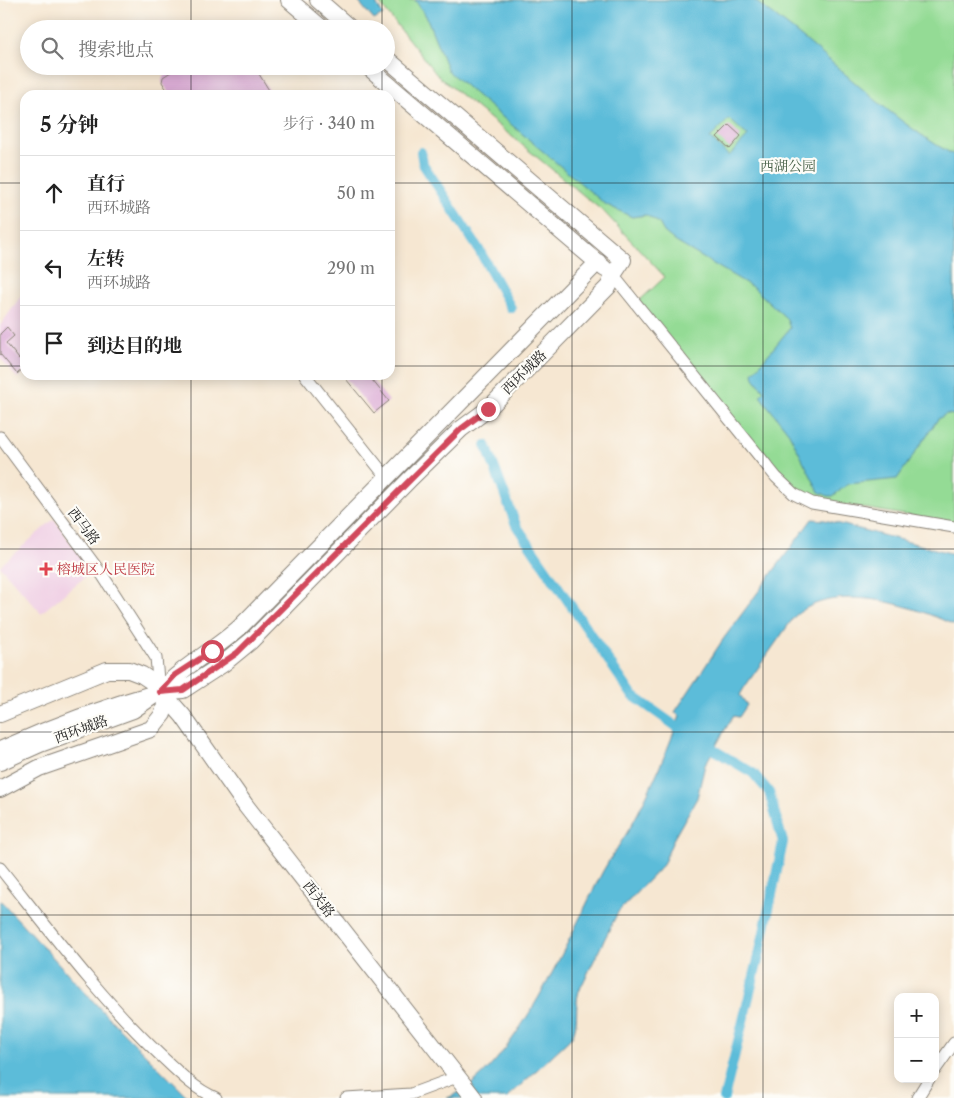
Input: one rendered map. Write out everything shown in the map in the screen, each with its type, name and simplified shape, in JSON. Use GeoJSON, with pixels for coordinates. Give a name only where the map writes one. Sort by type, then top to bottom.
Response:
{"type":"FeatureCollection","features":[{"type":"Feature","properties":{"kind":"main road"},"geometry":{"type":"LineString","coordinates":[[289,0],[312,20]]}},
{"type":"Feature","properties":{"kind":"main road"},"geometry":{"type":"LineString","coordinates":[[318,0],[341,20]]}},
{"type":"Feature","properties":{"kind":"main road","name":"西环城路"},"geometry":{"type":"LineString","coordinates":[[0,750],[36,734],[130,700],[183,690],[223,664],[251,641],[410,479],[461,429],[494,402],[609,286],[612,275],[623,260],[395,66]]}},
{"type":"Feature","properties":{"kind":"main road"},"geometry":{"type":"LineString","coordinates":[[378,75],[612,275]]}},
{"type":"Feature","properties":{"kind":"main road","name":"西环城路"},"geometry":{"type":"LineString","coordinates":[[0,762],[40,744],[133,710],[163,695],[175,675],[212,651],[239,628],[598,262]]}},
{"type":"Feature","properties":{"kind":"main road","name":"西关路"},"geometry":{"type":"LineString","coordinates":[[0,714],[107,670],[129,670],[142,675],[154,683],[183,716],[246,806],[474,1098]]}},
{"type":"Feature","properties":{"kind":"main road"},"geometry":{"type":"LineString","coordinates":[[0,789],[39,768],[151,729],[163,714],[163,695]]}},
{"type":"Feature","properties":{"kind":"street"},"geometry":{"type":"LineString","coordinates":[[612,275],[776,477],[794,494],[819,505],[954,527]]}},
{"type":"Feature","properties":{"kind":"street"},"geometry":{"type":"LineString","coordinates":[[309,380],[387,478]]}},
{"type":"Feature","properties":{"kind":"street","name":"西马路"},"geometry":{"type":"LineString","coordinates":[[0,437],[103,576],[156,658],[163,695]]}},
{"type":"Feature","properties":{"kind":"street"},"geometry":{"type":"LineString","coordinates":[[0,868],[95,987],[124,1019],[196,1087],[216,1098]]}},
{"type":"Feature","properties":{"kind":"street"},"geometry":{"type":"LineString","coordinates":[[939,1064],[954,1042]]}},
{"type":"Feature","properties":{"kind":"street"},"geometry":{"type":"LineString","coordinates":[[346,1098],[411,1094],[459,1080]]}},
{"type":"Feature","properties":{"kind":"street"},"geometry":{"type":"LineString","coordinates":[[917,1098],[926,1083]]}},
{"type":"Feature","properties":{"kind":"shaded area"},"geometry":{"type":"Polygon","coordinates":[[[20,297],[20,375],[17,378],[0,358],[0,326],[20,297]]]}},
{"type":"Feature","properties":{"kind":"shaded area","name":"榕城区人民医院"},"geometry":{"type":"Polygon","coordinates":[[[54,519],[91,572],[41,613],[0,566],[54,519]]]}},
{"type":"Feature","properties":{"kind":"green space","name":"西湖公园"},"geometry":{"type":"Polygon","coordinates":[[[377,0],[954,0],[954,523],[808,499],[780,477],[639,301],[665,277],[605,213],[437,75],[395,22],[395,20],[377,0]]]}},
{"type":"Feature","properties":{"kind":"water"},"geometry":{"type":"Polygon","coordinates":[[[357,0],[374,0],[383,15],[374,20],[357,0]]]}},
{"type":"Feature","properties":{"kind":"water","name":"西湖公园"},"geometry":{"type":"Polygon","coordinates":[[[415,0],[754,0],[811,44],[889,111],[954,155],[954,415],[946,414],[938,419],[897,479],[848,484],[833,496],[819,492],[789,433],[760,396],[764,391],[754,378],[753,373],[790,328],[787,319],[754,288],[676,242],[664,232],[659,223],[646,215],[632,217],[605,204],[448,71],[426,16],[415,0]],[[729,119],[710,138],[729,156],[748,136],[729,119]]]}},
{"type":"Feature","properties":{"kind":"water"},"geometry":{"type":"Polygon","coordinates":[[[812,519],[825,520],[954,554],[954,625],[937,617],[895,604],[851,598],[830,600],[811,606],[794,617],[740,695],[747,705],[739,717],[733,716],[705,765],[697,798],[674,838],[663,865],[618,912],[579,991],[574,1033],[571,1038],[507,1098],[447,1098],[471,1084],[495,1061],[517,1032],[538,999],[603,871],[631,826],[645,799],[680,716],[675,712],[724,638],[812,519]]]}},
{"type":"Feature","properties":{"kind":"water"},"geometry":{"type":"Polygon","coordinates":[[[0,900],[107,1016],[189,1098],[0,1098],[0,900]]]}},
{"type":"Feature","properties":{"kind":"building"},"geometry":{"type":"Polygon","coordinates":[[[166,75],[260,75],[269,90],[167,90],[162,82],[163,77],[166,75]]]}},
{"type":"Feature","properties":{"kind":"building"},"geometry":{"type":"Polygon","coordinates":[[[729,125],[741,136],[730,149],[717,137],[729,125]]]}},
{"type":"Feature","properties":{"kind":"building"},"geometry":{"type":"Polygon","coordinates":[[[7,327],[14,336],[6,343],[20,358],[20,371],[17,374],[0,354],[0,334],[7,327]]]}},
{"type":"Feature","properties":{"kind":"building"},"geometry":{"type":"Polygon","coordinates":[[[347,380],[372,380],[389,401],[374,413],[347,380]]]}},
{"type":"Feature","properties":{"kind":"waterway"},"geometry":{"type":"LineString","coordinates":[[421,152],[423,164],[478,248],[511,308]]}},
{"type":"Feature","properties":{"kind":"waterway"},"geometry":{"type":"LineString","coordinates":[[486,445],[516,525],[632,695],[687,734]]}},
{"type":"Feature","properties":{"kind":"waterway"},"geometry":{"type":"LineString","coordinates":[[702,743],[753,773],[769,792],[783,842],[759,956],[724,1098]]}},
{"type":"Feature","properties":{"kind":"place","name":"榕城区人民医院"},"geometry":{"type":"Point","coordinates":[46,569]}},
{"type":"Feature","properties":{"kind":"route"},"geometry":{"type":"LineString","coordinates":[[212,651],[175,675],[160,692],[183,690],[210,674],[251,641],[461,429],[488,409]]}}]}
